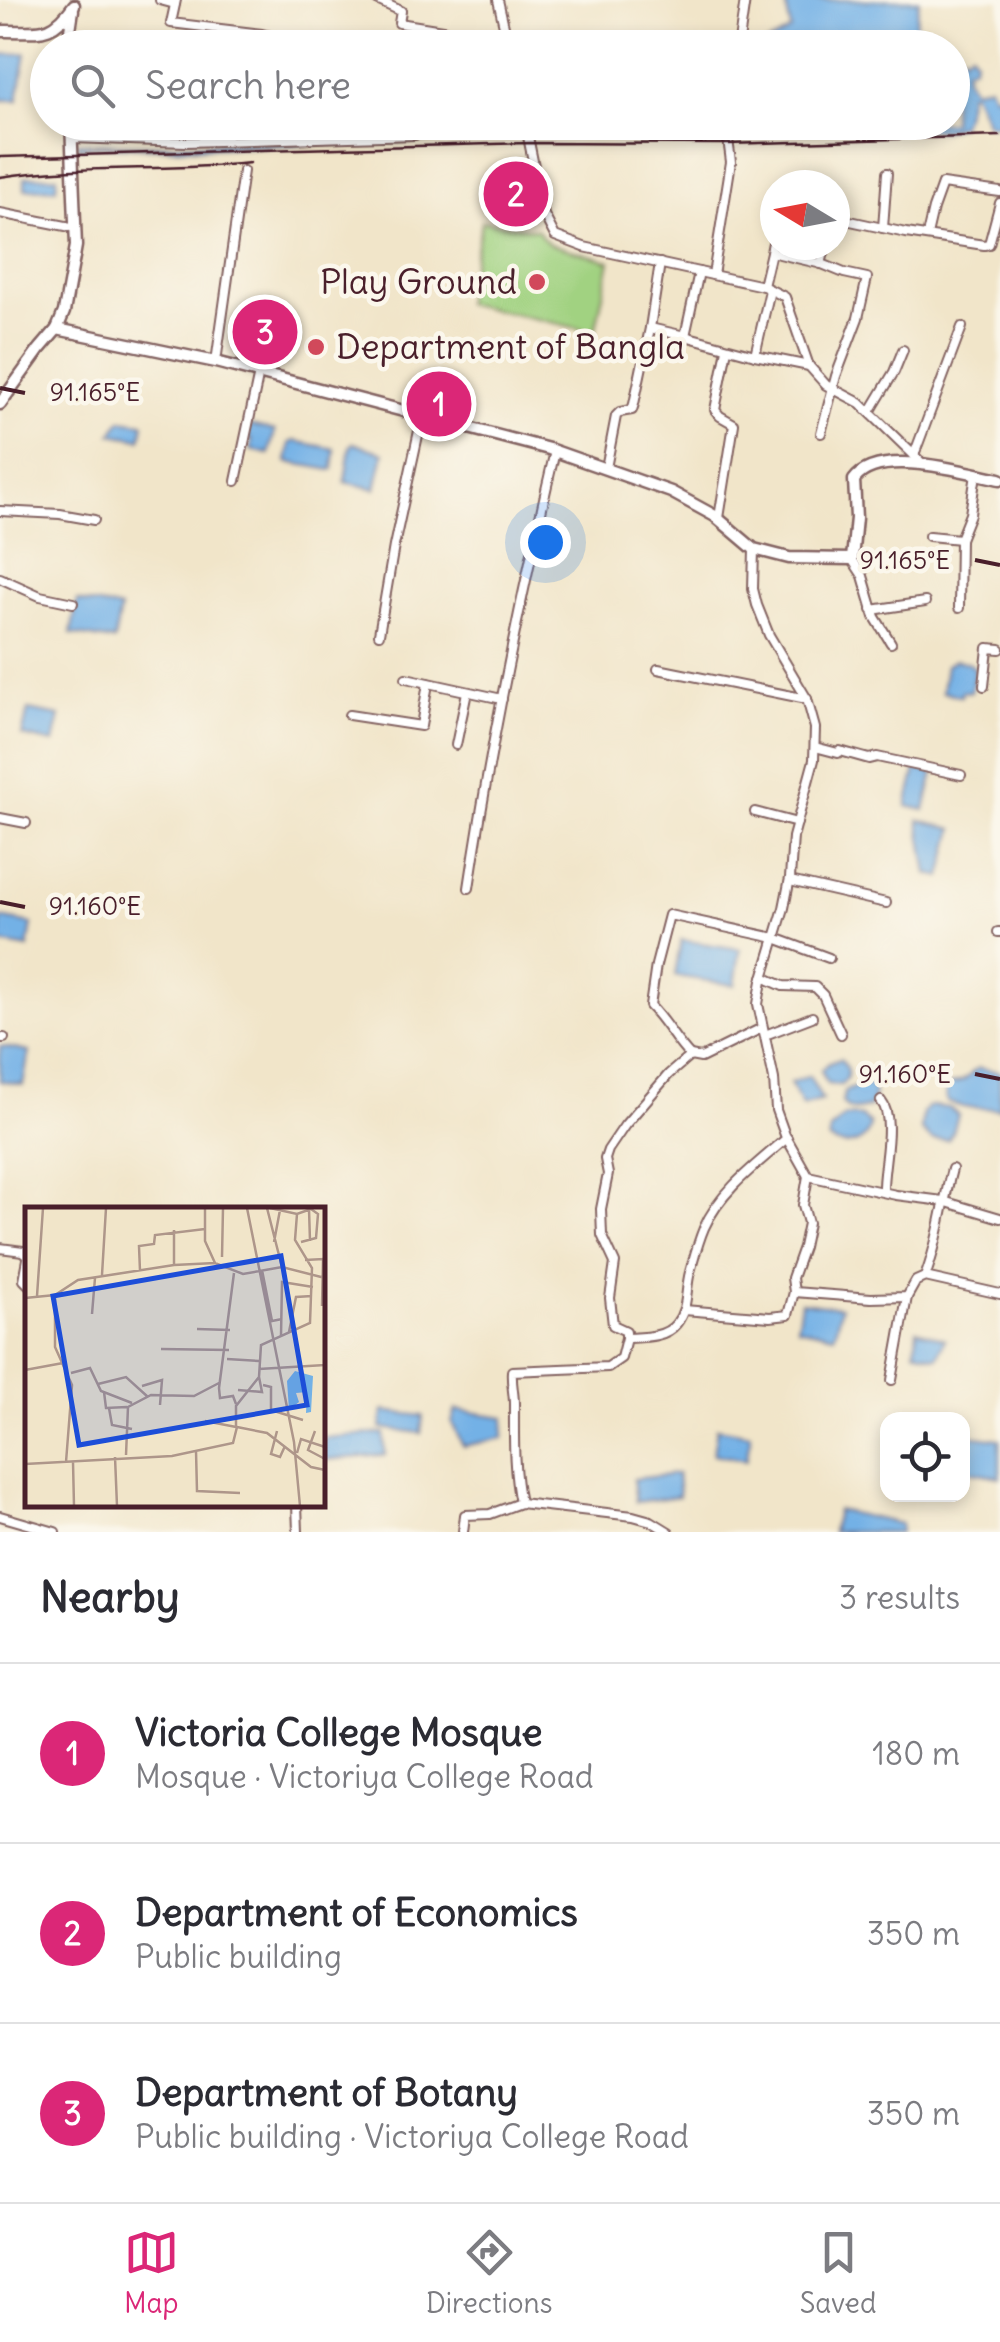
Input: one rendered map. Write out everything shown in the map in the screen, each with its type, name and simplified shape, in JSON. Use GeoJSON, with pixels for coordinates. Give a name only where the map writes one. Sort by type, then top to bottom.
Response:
{"type":"FeatureCollection","features":[{"type":"Feature","properties":{"kind":"street"},"geometry":{"type":"LineString","coordinates":[[160,0],[175,2],[171,23],[229,30]]}},
{"type":"Feature","properties":{"kind":"street"},"geometry":{"type":"LineString","coordinates":[[377,0],[401,11]]}},
{"type":"Feature","properties":{"kind":"street"},"geometry":{"type":"LineString","coordinates":[[403,0],[400,23],[443,30]]}},
{"type":"Feature","properties":{"kind":"street"},"geometry":{"type":"LineString","coordinates":[[498,0],[506,30]]}},
{"type":"Feature","properties":{"kind":"street"},"geometry":{"type":"LineString","coordinates":[[741,30],[745,0]]}},
{"type":"Feature","properties":{"kind":"street"},"geometry":{"type":"LineString","coordinates":[[0,31],[52,29],[76,2]]}},
{"type":"Feature","properties":{"kind":"street"},"geometry":{"type":"LineString","coordinates":[[70,30],[76,2]]}},
{"type":"Feature","properties":{"kind":"street"},"geometry":{"type":"LineString","coordinates":[[2,399],[56,329],[64,312],[73,272],[76,228],[72,140]]}},
{"type":"Feature","properties":{"kind":"street"},"geometry":{"type":"LineString","coordinates":[[129,140],[251,140]]}},
{"type":"Feature","properties":{"kind":"street"},"geometry":{"type":"LineString","coordinates":[[529,140],[544,215],[555,236],[767,288],[785,298],[809,366],[826,385],[860,403],[918,459]]}},
{"type":"Feature","properties":{"kind":"street"},"geometry":{"type":"LineString","coordinates":[[713,275],[731,162],[728,140]]}},
{"type":"Feature","properties":{"kind":"street"},"geometry":{"type":"LineString","coordinates":[[216,362],[243,171]]}},
{"type":"Feature","properties":{"kind":"street"},"geometry":{"type":"LineString","coordinates":[[882,228],[887,173]]}},
{"type":"Feature","properties":{"kind":"street"},"geometry":{"type":"LineString","coordinates":[[927,235],[942,184],[1000,192]]}},
{"type":"Feature","properties":{"kind":"street"},"geometry":{"type":"LineString","coordinates":[[850,221],[989,244],[1000,203]]}},
{"type":"Feature","properties":{"kind":"street"},"geometry":{"type":"LineString","coordinates":[[0,212],[76,228]]}},
{"type":"Feature","properties":{"kind":"street"},"geometry":{"type":"LineString","coordinates":[[754,355],[770,260]]}},
{"type":"Feature","properties":{"kind":"street"},"geometry":{"type":"LineString","coordinates":[[804,260],[867,278],[821,433]]}},
{"type":"Feature","properties":{"kind":"street"},"geometry":{"type":"LineString","coordinates":[[820,264],[821,260]]}},
{"type":"Feature","properties":{"kind":"street"},"geometry":{"type":"LineString","coordinates":[[606,468],[616,416],[632,410],[660,263]]}},
{"type":"Feature","properties":{"kind":"street"},"geometry":{"type":"LineString","coordinates":[[685,336],[699,272]]}},
{"type":"Feature","properties":{"kind":"street"},"geometry":{"type":"LineString","coordinates":[[918,459],[962,327]]}},
{"type":"Feature","properties":{"kind":"street"},"geometry":{"type":"LineString","coordinates":[[650,328],[809,366]]}},
{"type":"Feature","properties":{"kind":"street"},"geometry":{"type":"LineString","coordinates":[[56,329],[216,362],[554,451],[670,492],[719,518],[754,549],[789,558],[852,559]]}},
{"type":"Feature","properties":{"kind":"street"},"geometry":{"type":"LineString","coordinates":[[719,518],[734,424],[715,410],[727,349]]}},
{"type":"Feature","properties":{"kind":"street"},"geometry":{"type":"LineString","coordinates":[[870,412],[902,350]]}},
{"type":"Feature","properties":{"kind":"street"},"geometry":{"type":"LineString","coordinates":[[236,481],[259,373]]}},
{"type":"Feature","properties":{"kind":"street"},"geometry":{"type":"LineString","coordinates":[[379,634],[422,417]]}},
{"type":"Feature","properties":{"kind":"street"},"geometry":{"type":"LineString","coordinates":[[469,888],[520,597],[554,451]]}},
{"type":"Feature","properties":{"kind":"street"},"geometry":{"type":"LineString","coordinates":[[891,643],[872,610],[863,576],[852,559],[856,476],[879,465],[918,459],[1000,479]]}},
{"type":"Feature","properties":{"kind":"street"},"geometry":{"type":"LineString","coordinates":[[959,608],[960,539],[970,514],[976,474]]}},
{"type":"Feature","properties":{"kind":"street"},"geometry":{"type":"LineString","coordinates":[[0,510],[94,520]]}},
{"type":"Feature","properties":{"kind":"street"},"geometry":{"type":"LineString","coordinates":[[929,536],[960,539]]}},
{"type":"Feature","properties":{"kind":"street"},"geometry":{"type":"LineString","coordinates":[[684,1310],[784,1316],[790,1311],[792,1278],[808,1223],[804,1205],[808,1176],[776,1110],[774,1078],[758,1004],[790,881],[797,823],[814,760],[815,728],[807,699],[769,635],[757,605],[753,589],[754,549]]}},
{"type":"Feature","properties":{"kind":"street"},"geometry":{"type":"LineString","coordinates":[[0,578],[40,596],[73,603]]}},
{"type":"Feature","properties":{"kind":"street"},"geometry":{"type":"LineString","coordinates":[[872,610],[926,602]]}},
{"type":"Feature","properties":{"kind":"street"},"geometry":{"type":"LineString","coordinates":[[984,686],[988,648],[1000,649]]}},
{"type":"Feature","properties":{"kind":"street"},"geometry":{"type":"LineString","coordinates":[[658,668],[807,699]]}},
{"type":"Feature","properties":{"kind":"street"},"geometry":{"type":"LineString","coordinates":[[406,678],[502,699]]}},
{"type":"Feature","properties":{"kind":"street"},"geometry":{"type":"LineString","coordinates":[[349,714],[421,726],[428,683]]}},
{"type":"Feature","properties":{"kind":"street"},"geometry":{"type":"LineString","coordinates":[[456,745],[467,692]]}},
{"type":"Feature","properties":{"kind":"street"},"geometry":{"type":"LineString","coordinates":[[815,747],[962,774]]}},
{"type":"Feature","properties":{"kind":"street"},"geometry":{"type":"LineString","coordinates":[[755,812],[797,823]]}},
{"type":"Feature","properties":{"kind":"street"},"geometry":{"type":"LineString","coordinates":[[0,818],[26,823]]}},
{"type":"Feature","properties":{"kind":"street"},"geometry":{"type":"LineString","coordinates":[[790,881],[886,904]]}},
{"type":"Feature","properties":{"kind":"street"},"geometry":{"type":"LineString","coordinates":[[812,1017],[701,1058],[690,1056],[650,1006],[669,915],[776,938],[829,958]]}},
{"type":"Feature","properties":{"kind":"street"},"geometry":{"type":"LineString","coordinates":[[763,977],[790,987],[815,988],[824,995],[842,1034]]}},
{"type":"Feature","properties":{"kind":"street"},"geometry":{"type":"LineString","coordinates":[[520,1503],[513,1449],[512,1371],[608,1367],[622,1358],[626,1331],[613,1325],[610,1312],[615,1263],[602,1234],[601,1209],[608,1174],[605,1160],[625,1125],[690,1056]]}},
{"type":"Feature","properties":{"kind":"street"},"geometry":{"type":"LineString","coordinates":[[880,1101],[887,1108],[888,1151],[883,1192]]}},
{"type":"Feature","properties":{"kind":"street"},"geometry":{"type":"LineString","coordinates":[[626,1338],[653,1336],[673,1328],[684,1310],[690,1272],[705,1226],[719,1202],[787,1138]]}},
{"type":"Feature","properties":{"kind":"street"},"geometry":{"type":"LineString","coordinates":[[925,1277],[940,1232],[952,1168]]}},
{"type":"Feature","properties":{"kind":"street"},"geometry":{"type":"LineString","coordinates":[[808,1176],[943,1202],[1000,1218]]}},
{"type":"Feature","properties":{"kind":"street"},"geometry":{"type":"LineString","coordinates":[[0,1248],[25,1252]]}},
{"type":"Feature","properties":{"kind":"street"},"geometry":{"type":"LineString","coordinates":[[892,1380],[907,1298],[916,1280],[925,1277],[1000,1294]]}},
{"type":"Feature","properties":{"kind":"street"},"geometry":{"type":"LineString","coordinates":[[794,1292],[907,1298]]}},
{"type":"Feature","properties":{"kind":"street"},"geometry":{"type":"LineString","coordinates":[[463,1532],[465,1515],[490,1514],[520,1503],[633,1516],[668,1532]]}},
{"type":"Feature","properties":{"kind":"street"},"geometry":{"type":"LineString","coordinates":[[297,1507],[298,1532]]}},
{"type":"Feature","properties":{"kind":"street"},"geometry":{"type":"LineString","coordinates":[[0,1516],[55,1532]]}},
{"type":"Feature","properties":{"kind":"green space","name":"Play Ground"},"geometry":{"type":"Polygon","coordinates":[[[482,221],[538,230],[550,244],[610,261],[595,332],[464,303],[482,221]]]}},
{"type":"Feature","properties":{"kind":"water"},"geometry":{"type":"Polygon","coordinates":[[[785,0],[919,0],[915,30],[791,30],[785,0]]]}},
{"type":"Feature","properties":{"kind":"water"},"geometry":{"type":"Polygon","coordinates":[[[26,53],[18,100],[0,100],[0,55],[26,53]]]}},
{"type":"Feature","properties":{"kind":"water"},"geometry":{"type":"Polygon","coordinates":[[[970,83],[974,89],[989,85],[993,95],[1000,93],[1000,124],[987,124],[970,83]]]}},
{"type":"Feature","properties":{"kind":"water"},"geometry":{"type":"Polygon","coordinates":[[[463,140],[175,148],[78,148],[76,143],[463,140]]]}},
{"type":"Feature","properties":{"kind":"water"},"geometry":{"type":"Polygon","coordinates":[[[57,176],[56,188],[25,189],[25,177],[57,176]]]}},
{"type":"Feature","properties":{"kind":"water"},"geometry":{"type":"Polygon","coordinates":[[[121,420],[144,423],[141,439],[112,434],[121,420]]]}},
{"type":"Feature","properties":{"kind":"water"},"geometry":{"type":"Polygon","coordinates":[[[250,425],[275,431],[269,454],[251,450],[252,439],[247,438],[250,425]]]}},
{"type":"Feature","properties":{"kind":"water"},"geometry":{"type":"Polygon","coordinates":[[[290,443],[335,449],[333,469],[287,462],[290,443]]]}},
{"type":"Feature","properties":{"kind":"water"},"geometry":{"type":"Polygon","coordinates":[[[353,443],[384,453],[376,489],[345,482],[353,443]]]}},
{"type":"Feature","properties":{"kind":"water"},"geometry":{"type":"Polygon","coordinates":[[[77,601],[120,609],[114,641],[71,634],[77,601]]]}},
{"type":"Feature","properties":{"kind":"water"},"geometry":{"type":"Polygon","coordinates":[[[955,660],[969,663],[975,669],[971,692],[962,691],[961,696],[942,692],[946,665],[955,660]]]}},
{"type":"Feature","properties":{"kind":"water"},"geometry":{"type":"Polygon","coordinates":[[[28,710],[60,716],[54,743],[22,736],[28,710]]]}},
{"type":"Feature","properties":{"kind":"water"},"geometry":{"type":"Polygon","coordinates":[[[916,769],[934,773],[925,810],[907,806],[916,769]]]}},
{"type":"Feature","properties":{"kind":"water"},"geometry":{"type":"Polygon","coordinates":[[[919,820],[954,829],[942,877],[928,874],[919,820]]]}},
{"type":"Feature","properties":{"kind":"water"},"geometry":{"type":"Polygon","coordinates":[[[1,918],[32,924],[28,948],[0,943],[1,918]]]}},
{"type":"Feature","properties":{"kind":"water"},"geometry":{"type":"Polygon","coordinates":[[[681,940],[740,949],[735,985],[675,976],[681,940]]]}},
{"type":"Feature","properties":{"kind":"water"},"geometry":{"type":"Polygon","coordinates":[[[0,1046],[29,1052],[23,1085],[0,1081],[0,1046]]]}},
{"type":"Feature","properties":{"kind":"water"},"geometry":{"type":"Polygon","coordinates":[[[840,1059],[846,1068],[846,1080],[841,1085],[827,1084],[821,1070],[840,1059]]]}},
{"type":"Feature","properties":{"kind":"water"},"geometry":{"type":"Polygon","coordinates":[[[978,1068],[1000,1072],[1000,1109],[947,1102],[948,1087],[978,1068]]]}},
{"type":"Feature","properties":{"kind":"water"},"geometry":{"type":"Polygon","coordinates":[[[809,1076],[822,1100],[802,1106],[790,1083],[809,1076]]]}},
{"type":"Feature","properties":{"kind":"water"},"geometry":{"type":"Polygon","coordinates":[[[865,1084],[872,1086],[870,1107],[848,1108],[842,1102],[845,1091],[865,1084]]]}},
{"type":"Feature","properties":{"kind":"water"},"geometry":{"type":"Polygon","coordinates":[[[932,1106],[949,1108],[958,1115],[948,1140],[932,1140],[921,1130],[923,1113],[932,1106]]]}},
{"type":"Feature","properties":{"kind":"water"},"geometry":{"type":"Polygon","coordinates":[[[853,1116],[870,1124],[865,1136],[848,1145],[829,1140],[830,1130],[844,1117],[853,1116]]]}},
{"type":"Feature","properties":{"kind":"water"},"geometry":{"type":"Polygon","coordinates":[[[801,1302],[841,1307],[834,1335],[797,1327],[801,1302]]]}},
{"type":"Feature","properties":{"kind":"water"},"geometry":{"type":"Polygon","coordinates":[[[917,1330],[945,1339],[937,1357],[915,1351],[917,1330]]]}},
{"type":"Feature","properties":{"kind":"water"},"geometry":{"type":"Polygon","coordinates":[[[456,1410],[505,1417],[503,1438],[463,1446],[452,1423],[456,1410]]]}},
{"type":"Feature","properties":{"kind":"water"},"geometry":{"type":"Polygon","coordinates":[[[383,1411],[423,1416],[421,1433],[381,1428],[383,1411]]]}},
{"type":"Feature","properties":{"kind":"water"},"geometry":{"type":"Polygon","coordinates":[[[717,1428],[751,1434],[746,1460],[713,1454],[717,1428]]]}},
{"type":"Feature","properties":{"kind":"water"},"geometry":{"type":"Polygon","coordinates":[[[384,1433],[385,1455],[325,1460],[325,1438],[384,1433]]]}},
{"type":"Feature","properties":{"kind":"water"},"geometry":{"type":"Polygon","coordinates":[[[970,1435],[1000,1439],[1000,1477],[970,1471],[970,1435]]]}},
{"type":"Feature","properties":{"kind":"water"},"geometry":{"type":"Polygon","coordinates":[[[677,1474],[679,1496],[636,1502],[633,1479],[677,1474]]]}},
{"type":"Feature","properties":{"kind":"water"},"geometry":{"type":"Polygon","coordinates":[[[837,1510],[901,1524],[900,1532],[832,1532],[837,1510]]]}},
{"type":"Feature","properties":{"kind":"railway"},"geometry":{"type":"LineString","coordinates":[[970,137],[1000,136]]}},
{"type":"Feature","properties":{"kind":"railway"},"geometry":{"type":"LineString","coordinates":[[0,157],[530,143],[864,140]]}},
{"type":"Feature","properties":{"kind":"railway"},"geometry":{"type":"LineString","coordinates":[[0,177],[250,163]]}},
{"type":"Feature","properties":{"kind":"place","name":"Department of Economics"},"geometry":{"type":"Point","coordinates":[516,194]}},
{"type":"Feature","properties":{"kind":"place","name":"Play Ground"},"geometry":{"type":"Point","coordinates":[537,282]}},
{"type":"Feature","properties":{"kind":"place","name":"Department of Botany"},"geometry":{"type":"Point","coordinates":[265,332]}},
{"type":"Feature","properties":{"kind":"place","name":"Department of Bangla"},"geometry":{"type":"Point","coordinates":[316,347]}},
{"type":"Feature","properties":{"kind":"place","name":"Victoria College Mosque"},"geometry":{"type":"Point","coordinates":[439,404]}}]}
